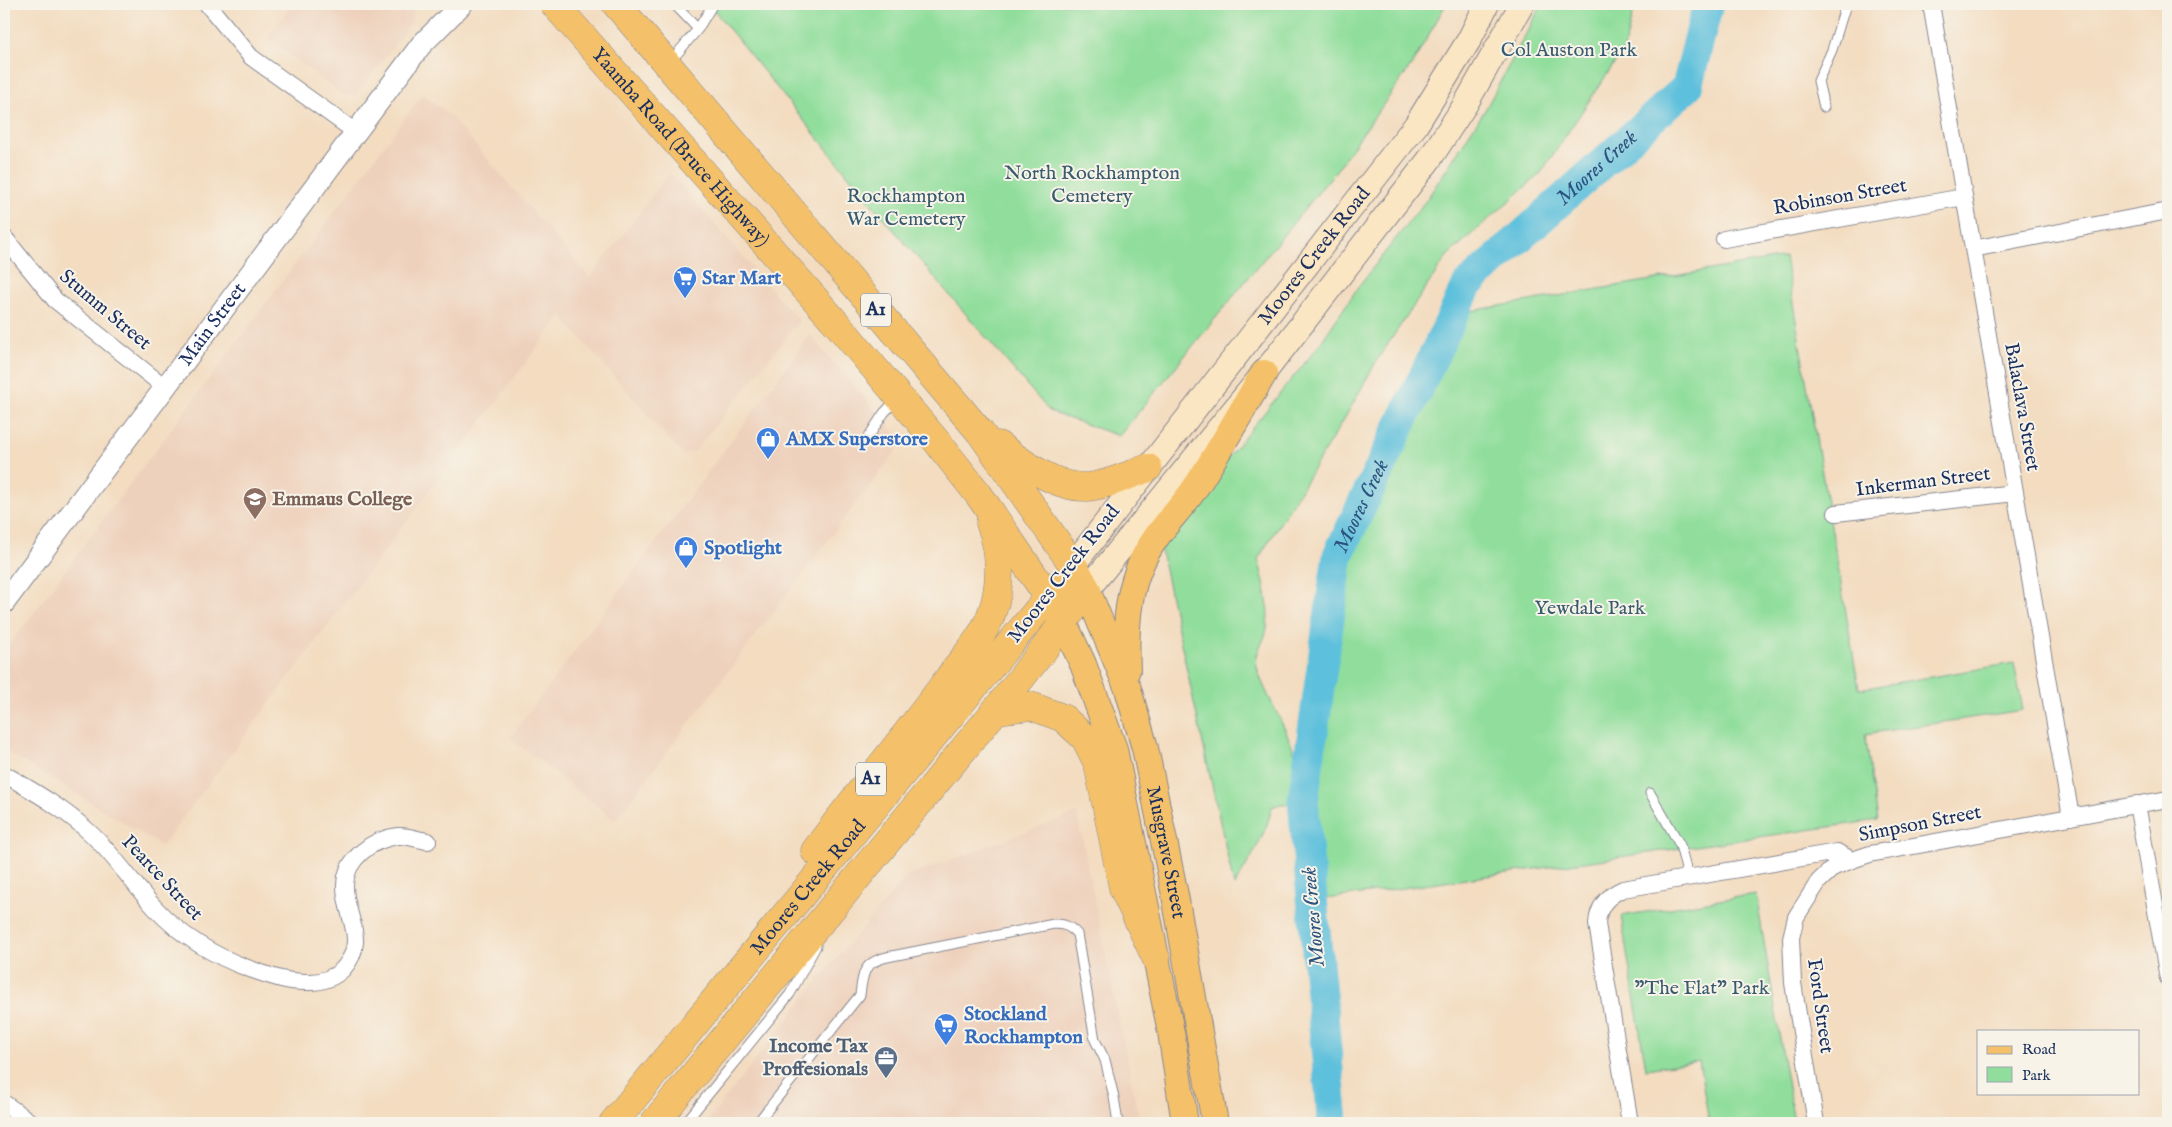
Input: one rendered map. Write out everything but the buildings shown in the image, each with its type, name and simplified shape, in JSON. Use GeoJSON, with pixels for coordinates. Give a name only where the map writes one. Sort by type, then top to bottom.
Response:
{"type":"FeatureCollection","features":[{"type":"Feature","properties":{"kind":"highway","name":"Yaamba Road (Bruce Highway)"},"geometry":{"type":"LineString","coordinates":[[554,4],[900,396],[979,495],[1064,623]]}},
{"type":"Feature","properties":{"kind":"highway","name":"Yaamba Road (Bruce Highway)"},"geometry":{"type":"LineString","coordinates":[[616,4],[980,432],[1073,565],[1087,590]]}},
{"type":"Feature","properties":{"kind":"highway"},"geometry":{"type":"LineString","coordinates":[[980,432],[1024,464],[1071,486],[1088,487],[1102,484],[1148,468]]}},
{"type":"Feature","properties":{"kind":"highway","name":"A1"},"geometry":{"type":"LineString","coordinates":[[678,1044],[838,819],[921,716],[982,633],[992,614],[998,591],[999,563],[997,539],[979,495]]}},
{"type":"Feature","properties":{"kind":"highway","name":"Moores Creek Road"},"geometry":{"type":"LineString","coordinates":[[613,1123],[1049,598],[1073,565]]}},
{"type":"Feature","properties":{"kind":"highway","name":"Moores Creek Road"},"geometry":{"type":"LineString","coordinates":[[654,1123],[842,898],[935,781],[996,710],[1064,623],[1087,590]]}},
{"type":"Feature","properties":{"kind":"highway"},"geometry":{"type":"LineString","coordinates":[[996,710],[1031,706],[1063,718],[1085,738],[1098,764],[1123,888],[1156,958]]}},
{"type":"Feature","properties":{"kind":"main road","name":"Moores Creek Road"},"geometry":{"type":"LineString","coordinates":[[1073,565],[1416,125],[1469,40],[1487,4]]}},
{"type":"Feature","properties":{"kind":"main road","name":"Moores Creek Road"},"geometry":{"type":"LineString","coordinates":[[1087,590],[1264,373],[1429,160],[1465,105],[1522,4]]}},
{"type":"Feature","properties":{"kind":"main road"},"geometry":{"type":"LineString","coordinates":[[1128,688],[1126,637],[1128,610],[1142,559],[1155,538],[1197,486],[1264,373]]}},
{"type":"Feature","properties":{"kind":"main road","name":"Musgrave Street"},"geometry":{"type":"LineString","coordinates":[[1087,590],[1128,688],[1145,748],[1156,798],[1215,1123]]}},
{"type":"Feature","properties":{"kind":"main road","name":"Musgrave Street"},"geometry":{"type":"LineString","coordinates":[[1064,623],[1083,664],[1114,749],[1171,1032],[1185,1123]]}},
{"type":"Feature","properties":{"kind":"street"},"geometry":{"type":"LineString","coordinates":[[208,4],[251,57],[357,133]]}},
{"type":"Feature","properties":{"kind":"street"},"geometry":{"type":"LineString","coordinates":[[421,45],[444,4]]}},
{"type":"Feature","properties":{"kind":"street"},"geometry":{"type":"LineString","coordinates":[[421,45],[462,4]]}},
{"type":"Feature","properties":{"kind":"street","name":"Balaclava Street"},"geometry":{"type":"LineString","coordinates":[[1931,4],[2071,817]]}},
{"type":"Feature","properties":{"kind":"street","name":"Main Street"},"geometry":{"type":"LineString","coordinates":[[5,597],[166,388],[421,45]]}},
{"type":"Feature","properties":{"kind":"street","name":"Robinson Street"},"geometry":{"type":"LineString","coordinates":[[1724,238],[1964,197]]}},
{"type":"Feature","properties":{"kind":"street"},"geometry":{"type":"LineString","coordinates":[[1973,248],[2168,211]]}},
{"type":"Feature","properties":{"kind":"street","name":"Stumm Street"},"geometry":{"type":"LineString","coordinates":[[4,237],[54,300],[166,388]]}},
{"type":"Feature","properties":{"kind":"street","name":"Inkerman Street"},"geometry":{"type":"LineString","coordinates":[[1836,513],[2015,493]]}},
{"type":"Feature","properties":{"kind":"street","name":"Pearce Street"},"geometry":{"type":"LineString","coordinates":[[4,774],[54,804],[89,832],[126,872],[155,908],[189,938],[221,957],[282,980],[315,982],[330,979],[341,971],[350,960],[356,946],[355,930],[345,887],[348,870],[358,854],[374,844],[400,836],[428,841]]}},
{"type":"Feature","properties":{"kind":"street","name":"Simpson Street"},"geometry":{"type":"LineString","coordinates":[[1630,1123],[1597,924],[1598,912],[1603,903],[1612,894],[1623,889],[1837,852],[1852,860],[1870,854],[2168,799]]}},
{"type":"Feature","properties":{"kind":"street"},"geometry":{"type":"LineString","coordinates":[[2137,804],[2168,978]]}},
{"type":"Feature","properties":{"kind":"street","name":"Ford Street"},"geometry":{"type":"LineString","coordinates":[[1816,1123],[1793,983],[1791,938],[1796,918],[1819,881],[1834,867],[1852,860]]}},
{"type":"Feature","properties":{"kind":"street"},"geometry":{"type":"LineString","coordinates":[[4,1103],[32,1123]]}},
{"type":"Feature","properties":{"kind":"lane"},"geometry":{"type":"LineString","coordinates":[[674,4],[698,29]]}},
{"type":"Feature","properties":{"kind":"lane"},"geometry":{"type":"LineString","coordinates":[[668,64],[698,29],[713,4]]}},
{"type":"Feature","properties":{"kind":"lane"},"geometry":{"type":"LineString","coordinates":[[1824,107],[1818,81],[1832,50],[1846,4]]}},
{"type":"Feature","properties":{"kind":"lane"},"geometry":{"type":"LineString","coordinates":[[867,439],[884,413],[900,396]]}},
{"type":"Feature","properties":{"kind":"lane"},"geometry":{"type":"LineString","coordinates":[[1650,793],[1680,845],[1688,877]]}},
{"type":"Feature","properties":{"kind":"lane"},"geometry":{"type":"LineString","coordinates":[[685,1123],[790,994],[842,898]]}},
{"type":"Feature","properties":{"kind":"lane"},"geometry":{"type":"LineString","coordinates":[[756,1123],[860,995],[862,975],[871,962],[879,958],[1054,924],[1064,924],[1072,928],[1077,934],[1095,1040],[1105,1060],[1118,1123]]}},
{"type":"Feature","properties":{"kind":"shaded area"},"geometry":{"type":"Polygon","coordinates":[[[293,4],[416,4],[411,23],[356,95],[345,97],[267,38],[293,4]]]}},
{"type":"Feature","properties":{"kind":"shaded area","name":"Emmaus College"},"geometry":{"type":"Polygon","coordinates":[[[423,94],[452,118],[590,278],[670,173],[799,321],[695,451],[683,455],[561,316],[162,846],[4,750],[4,652],[423,94]]]}},
{"type":"Feature","properties":{"kind":"shaded area"},"geometry":{"type":"Polygon","coordinates":[[[810,335],[903,442],[615,820],[510,738],[810,335]]]}},
{"type":"Feature","properties":{"kind":"shaded area","name":"Stockland Rockhampton"},"geometry":{"type":"Polygon","coordinates":[[[1077,813],[1140,1123],[706,1123],[828,968],[907,876],[1077,813]]]}},
{"type":"Feature","properties":{"kind":"green space","name":"North Rockhampton Cemetery"},"geometry":{"type":"Polygon","coordinates":[[[709,4],[1446,4],[1413,63],[1335,172],[1119,436],[1050,412],[874,207],[709,4]]]}},
{"type":"Feature","properties":{"kind":"green space","name":"Col Auston Park"},"geometry":{"type":"Polygon","coordinates":[[[1542,4],[1635,4],[1624,49],[1540,174],[1448,255],[1377,360],[1346,416],[1258,559],[1266,592],[1268,618],[1266,633],[1257,654],[1257,666],[1265,689],[1289,738],[1300,771],[1301,788],[1299,804],[1280,804],[1272,807],[1266,828],[1234,886],[1159,542],[1317,348],[1361,283],[1427,199],[1485,110],[1542,4]]]}},
{"type":"Feature","properties":{"kind":"green space","name":"Yewdale Park"},"geometry":{"type":"Polygon","coordinates":[[[1785,257],[1859,689],[2014,663],[2023,710],[1865,734],[1878,820],[1312,901],[1303,801],[1338,555],[1453,314],[1785,257]]]}},
{"type":"Feature","properties":{"kind":"green space","name":"\"The Flat\" Park"},"geometry":{"type":"Polygon","coordinates":[[[1756,894],[1794,1123],[1709,1123],[1699,1061],[1646,1069],[1621,916],[1756,894]]]}},
{"type":"Feature","properties":{"kind":"waterway","name":"Moores Creek"},"geometry":{"type":"LineString","coordinates":[[1333,1123],[1303,801],[1338,555],[1468,284],[1687,87],[1708,4]]}},
{"type":"Feature","properties":{"kind":"place","name":"Star Mart"},"geometry":{"type":"Point","coordinates":[685,299]}},
{"type":"Feature","properties":{"kind":"place","name":"AMX Superstore"},"geometry":{"type":"Point","coordinates":[768,460]}},
{"type":"Feature","properties":{"kind":"place","name":"Emmaus College"},"geometry":{"type":"Point","coordinates":[255,520]}},
{"type":"Feature","properties":{"kind":"place","name":"Spotlight"},"geometry":{"type":"Point","coordinates":[686,569]}},
{"type":"Feature","properties":{"kind":"place","name":"Stockland Rockhampton"},"geometry":{"type":"Point","coordinates":[946,1046]}},
{"type":"Feature","properties":{"kind":"place","name":"Income Tax Proffesionals"},"geometry":{"type":"Point","coordinates":[886,1079]}},
{"type":"Feature","properties":{"kind":"park label","name":"Rockhampton War Cemetery"},"geometry":{"type":"Point","coordinates":[906,208]}}]}
